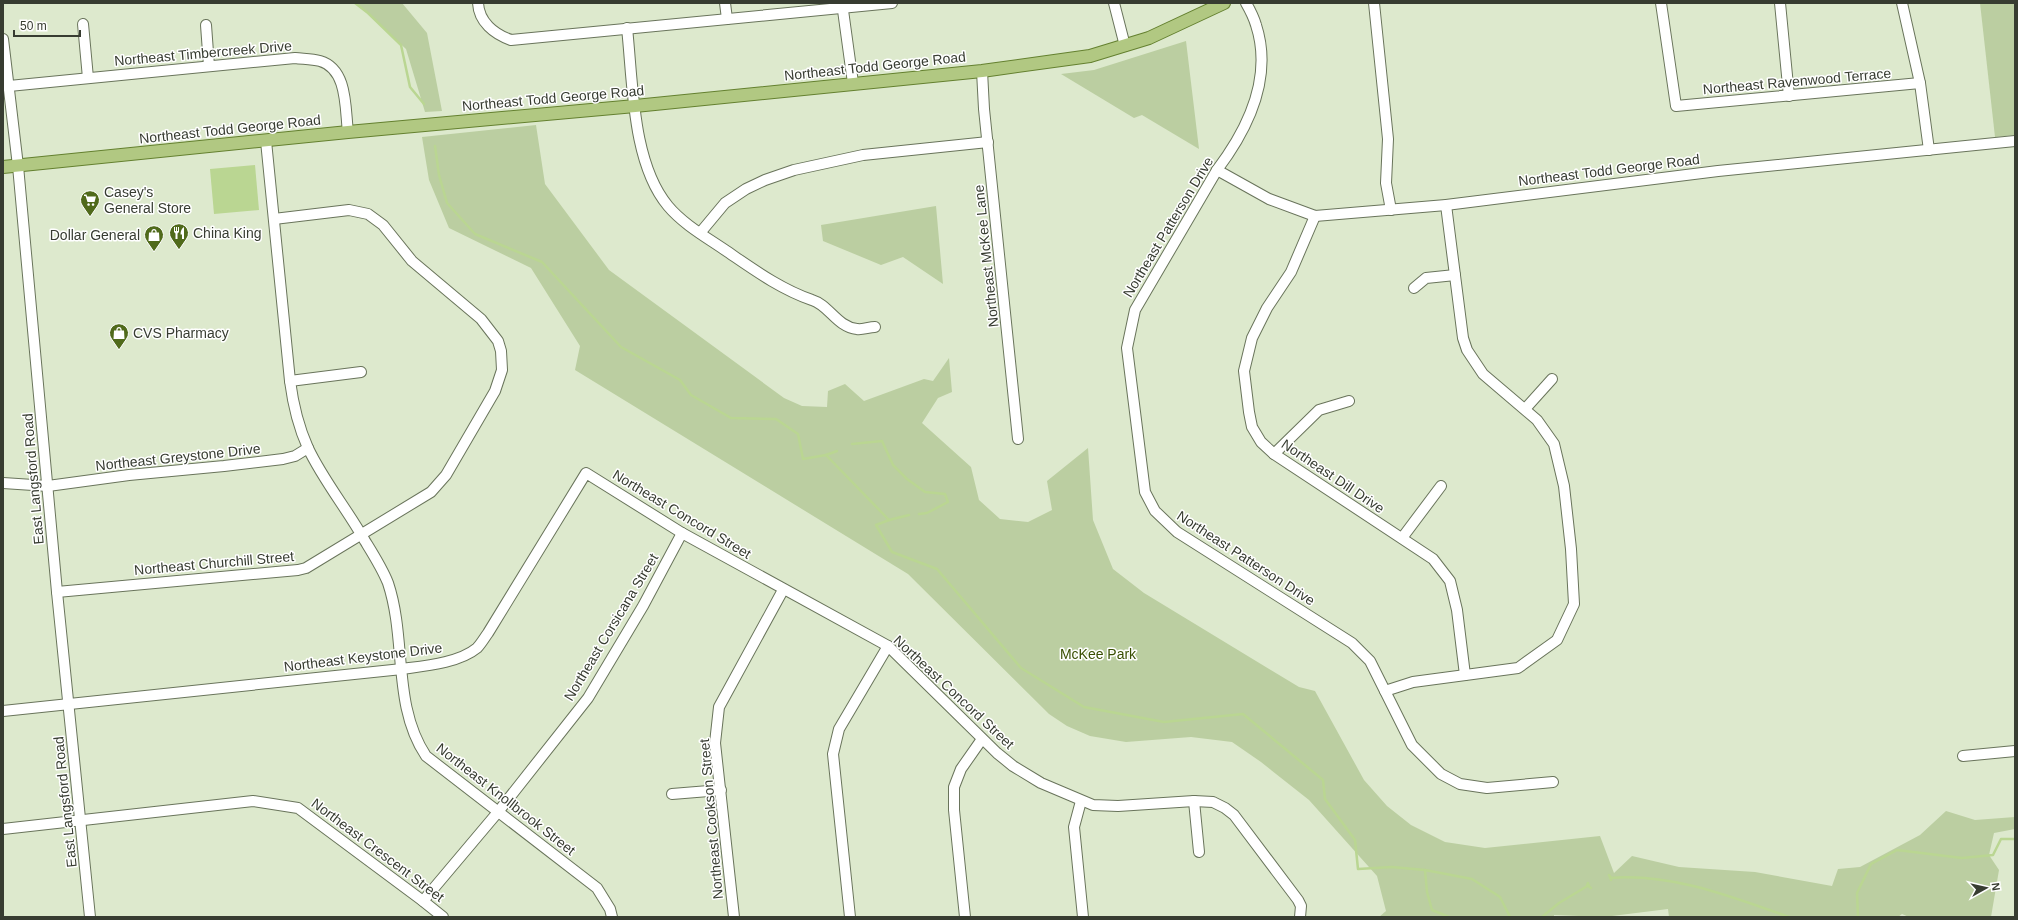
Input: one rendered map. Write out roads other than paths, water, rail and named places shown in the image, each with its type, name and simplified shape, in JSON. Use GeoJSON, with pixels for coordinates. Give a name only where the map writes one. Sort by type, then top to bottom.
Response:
{"type":"FeatureCollection","features":[{"type":"Feature","properties":{"kind":"main road","name":"Northeast Todd George Road"},"geometry":{"type":"LineString","coordinates":[[3,167],[982,71],[1090,56],[1149,38],[1224,3]]}},
{"type":"Feature","properties":{"kind":"street"},"geometry":{"type":"LineString","coordinates":[[478,3],[482,19],[492,31],[511,40],[842,6],[892,3]]}},
{"type":"Feature","properties":{"kind":"street"},"geometry":{"type":"LineString","coordinates":[[725,3],[727,19]]}},
{"type":"Feature","properties":{"kind":"street"},"geometry":{"type":"LineString","coordinates":[[1114,3],[1125,46]]}},
{"type":"Feature","properties":{"kind":"street","name":"Northeast Patterson Drive"},"geometry":{"type":"LineString","coordinates":[[1246,3],[1257,26],[1261,53],[1261,82],[1252,112],[1228,156],[1217,170],[1135,310],[1127,348],[1145,492],[1155,511],[1177,532],[1352,643],[1370,661],[1412,745],[1441,774],[1460,784],[1487,788],[1553,782]]}},
{"type":"Feature","properties":{"kind":"street"},"geometry":{"type":"LineString","coordinates":[[1374,3],[1388,139],[1386,183],[1391,210]]}},
{"type":"Feature","properties":{"kind":"street","name":"Northeast Ravenwood Terrace"},"geometry":{"type":"LineString","coordinates":[[1661,3],[1676,106],[1920,83]]}},
{"type":"Feature","properties":{"kind":"street"},"geometry":{"type":"LineString","coordinates":[[1780,3],[1789,96]]}},
{"type":"Feature","properties":{"kind":"street"},"geometry":{"type":"LineString","coordinates":[[1902,3],[1920,83],[1929,150]]}},
{"type":"Feature","properties":{"kind":"street"},"geometry":{"type":"LineString","coordinates":[[842,6],[853,83]]}},
{"type":"Feature","properties":{"kind":"street"},"geometry":{"type":"LineString","coordinates":[[83,24],[88,78]]}},
{"type":"Feature","properties":{"kind":"street"},"geometry":{"type":"LineString","coordinates":[[206,25],[209,66]]}},
{"type":"Feature","properties":{"kind":"street"},"geometry":{"type":"LineString","coordinates":[[627,28],[635,106],[643,157],[654,185],[675,214],[767,279],[826,307],[838,321],[856,329],[875,327]]}},
{"type":"Feature","properties":{"kind":"street","name":"East Langsford Road"},"geometry":{"type":"LineString","coordinates":[[3,39],[18,166],[90,917]]}},
{"type":"Feature","properties":{"kind":"street","name":"Northeast Timbercreek Drive"},"geometry":{"type":"LineString","coordinates":[[9,86],[295,58],[321,62],[339,75],[344,94],[348,132]]}},
{"type":"Feature","properties":{"kind":"street","name":"Northeast McKee Lane"},"geometry":{"type":"LineString","coordinates":[[982,71],[1018,439]]}},
{"type":"Feature","properties":{"kind":"street","name":"Northeast Knollbrook Street"},"geometry":{"type":"LineString","coordinates":[[266,141],[290,381],[295,415],[308,448],[361,534],[388,583],[396,619],[407,717],[416,741],[426,756],[597,888],[610,910],[612,917]]}},
{"type":"Feature","properties":{"kind":"street","name":"Northeast Todd George Road"},"geometry":{"type":"LineString","coordinates":[[1217,170],[1269,199],[1315,216],[1446,205],[1710,172],[2015,141]]}},
{"type":"Feature","properties":{"kind":"street"},"geometry":{"type":"LineString","coordinates":[[700,233],[726,204],[746,189],[780,175],[863,155],[988,142]]}},
{"type":"Feature","properties":{"kind":"street"},"geometry":{"type":"LineString","coordinates":[[1385,691],[1413,682],[1518,668],[1557,640],[1574,604],[1564,486],[1554,444],[1536,420],[1525,409],[1484,374],[1467,350],[1463,338],[1446,205]]}},
{"type":"Feature","properties":{"kind":"street","name":"Northeast Churchill Street"},"geometry":{"type":"LineString","coordinates":[[58,592],[298,570],[306,568],[431,492],[446,475],[498,384],[502,370],[501,351],[498,342],[488,326],[412,261],[374,217],[359,210],[350,210],[274,218]]}},
{"type":"Feature","properties":{"kind":"street","name":"Northeast Dill Drive"},"geometry":{"type":"LineString","coordinates":[[1315,216],[1291,272],[1267,308],[1252,338],[1244,371],[1252,427],[1261,442],[1274,454],[1433,560],[1450,582],[1457,610],[1465,675]]}},
{"type":"Feature","properties":{"kind":"street"},"geometry":{"type":"LineString","coordinates":[[1414,288],[1426,278],[1455,275]]}},
{"type":"Feature","properties":{"kind":"street"},"geometry":{"type":"LineString","coordinates":[[290,381],[361,372]]}},
{"type":"Feature","properties":{"kind":"street"},"geometry":{"type":"LineString","coordinates":[[1525,409],[1552,379]]}},
{"type":"Feature","properties":{"kind":"street"},"geometry":{"type":"LineString","coordinates":[[1274,454],[1319,410],[1349,401]]}},
{"type":"Feature","properties":{"kind":"street","name":"Northeast Greystone Drive"},"geometry":{"type":"LineString","coordinates":[[3,482],[48,486],[283,459],[295,456],[308,448]]}},
{"type":"Feature","properties":{"kind":"street","name":"Northeast Concord Street"},"geometry":{"type":"LineString","coordinates":[[586,473],[682,533],[783,590],[888,646],[982,739],[1013,766],[1041,783],[1093,805],[1118,806],[1194,801],[1214,802],[1225,808],[1234,815],[1298,900],[1301,906],[1300,917]]}},
{"type":"Feature","properties":{"kind":"street","name":"Northeast Keystone Drive"},"geometry":{"type":"LineString","coordinates":[[3,711],[438,664],[476,648],[488,633],[586,473]]}},
{"type":"Feature","properties":{"kind":"street"},"geometry":{"type":"LineString","coordinates":[[1402,538],[1441,486]]}},
{"type":"Feature","properties":{"kind":"street","name":"Northeast Corsicana Street"},"geometry":{"type":"LineString","coordinates":[[423,900],[498,812],[588,698],[643,606],[682,533]]}},
{"type":"Feature","properties":{"kind":"street","name":"Northeast Cookson Street"},"geometry":{"type":"LineString","coordinates":[[734,917],[715,743],[719,707],[783,590]]}},
{"type":"Feature","properties":{"kind":"street"},"geometry":{"type":"LineString","coordinates":[[850,917],[833,754],[839,729],[888,646]]}},
{"type":"Feature","properties":{"kind":"street"},"geometry":{"type":"LineString","coordinates":[[965,917],[954,810],[954,787],[961,769],[982,739]]}},
{"type":"Feature","properties":{"kind":"street"},"geometry":{"type":"LineString","coordinates":[[1963,756],[2015,751]]}},
{"type":"Feature","properties":{"kind":"street"},"geometry":{"type":"LineString","coordinates":[[672,794],[721,790]]}},
{"type":"Feature","properties":{"kind":"street"},"geometry":{"type":"LineString","coordinates":[[1081,800],[1074,827],[1083,917]]}},
{"type":"Feature","properties":{"kind":"street","name":"Northeast Crescent Street"},"geometry":{"type":"LineString","coordinates":[[3,830],[253,801],[298,808],[423,900],[443,917]]}},
{"type":"Feature","properties":{"kind":"street"},"geometry":{"type":"LineString","coordinates":[[1194,801],[1199,852]]}},
{"type":"Feature","properties":{"kind":"waterway"},"geometry":{"type":"LineString","coordinates":[[355,3],[368,13],[401,45],[410,87],[424,104]]}},
{"type":"Feature","properties":{"kind":"waterway"},"geometry":{"type":"LineString","coordinates":[[435,146],[439,175],[447,203],[475,234],[542,262],[621,347],[680,380],[691,395],[731,418],[776,419],[798,434],[803,459],[826,455],[889,520],[876,525],[892,552],[937,569],[1021,668],[1084,707],[1164,722],[1243,714],[1323,780],[1325,799],[1355,840],[1358,869],[1392,867],[1425,870],[1472,879],[1500,897],[1510,917]]}},
{"type":"Feature","properties":{"kind":"waterway"},"geometry":{"type":"LineString","coordinates":[[852,444],[882,441],[893,465],[907,479],[925,492],[945,494],[948,502],[927,513],[919,514]]}},
{"type":"Feature","properties":{"kind":"waterway"},"geometry":{"type":"LineString","coordinates":[[826,455],[837,451]]}},
{"type":"Feature","properties":{"kind":"waterway"},"geometry":{"type":"LineString","coordinates":[[889,520],[909,515]]}},
{"type":"Feature","properties":{"kind":"waterway"},"geometry":{"type":"LineString","coordinates":[[1858,917],[1857,893],[1871,864],[1897,850],[1962,858],[1993,855],[2001,839],[2015,839]]}},
{"type":"Feature","properties":{"kind":"waterway"},"geometry":{"type":"LineString","coordinates":[[1425,870],[1427,892],[1432,910],[1449,917]]}},
{"type":"Feature","properties":{"kind":"waterway"},"geometry":{"type":"LineString","coordinates":[[1609,875],[1611,880]]}},
{"type":"Feature","properties":{"kind":"waterway"},"geometry":{"type":"LineString","coordinates":[[1610,878],[1633,877],[1679,883],[1724,895],[1789,917]]}},
{"type":"Feature","properties":{"kind":"waterway"},"geometry":{"type":"LineString","coordinates":[[1588,883],[1587,885],[1591,888]]}},
{"type":"Feature","properties":{"kind":"waterway"},"geometry":{"type":"LineString","coordinates":[[1542,917],[1559,903],[1589,885]]}},
{"type":"Feature","properties":{"kind":"place","name":"Casey's General Store"},"geometry":{"type":"Point","coordinates":[90,217]}},
{"type":"Feature","properties":{"kind":"place","name":"China King"},"geometry":{"type":"Point","coordinates":[179,250]}},
{"type":"Feature","properties":{"kind":"place","name":"Dollar General"},"geometry":{"type":"Point","coordinates":[154,252]}},
{"type":"Feature","properties":{"kind":"place","name":"CVS Pharmacy"},"geometry":{"type":"Point","coordinates":[119,350]}},
{"type":"Feature","properties":{"kind":"park label","name":"McKee Park"},"geometry":{"type":"Point","coordinates":[1098,654]}}]}
